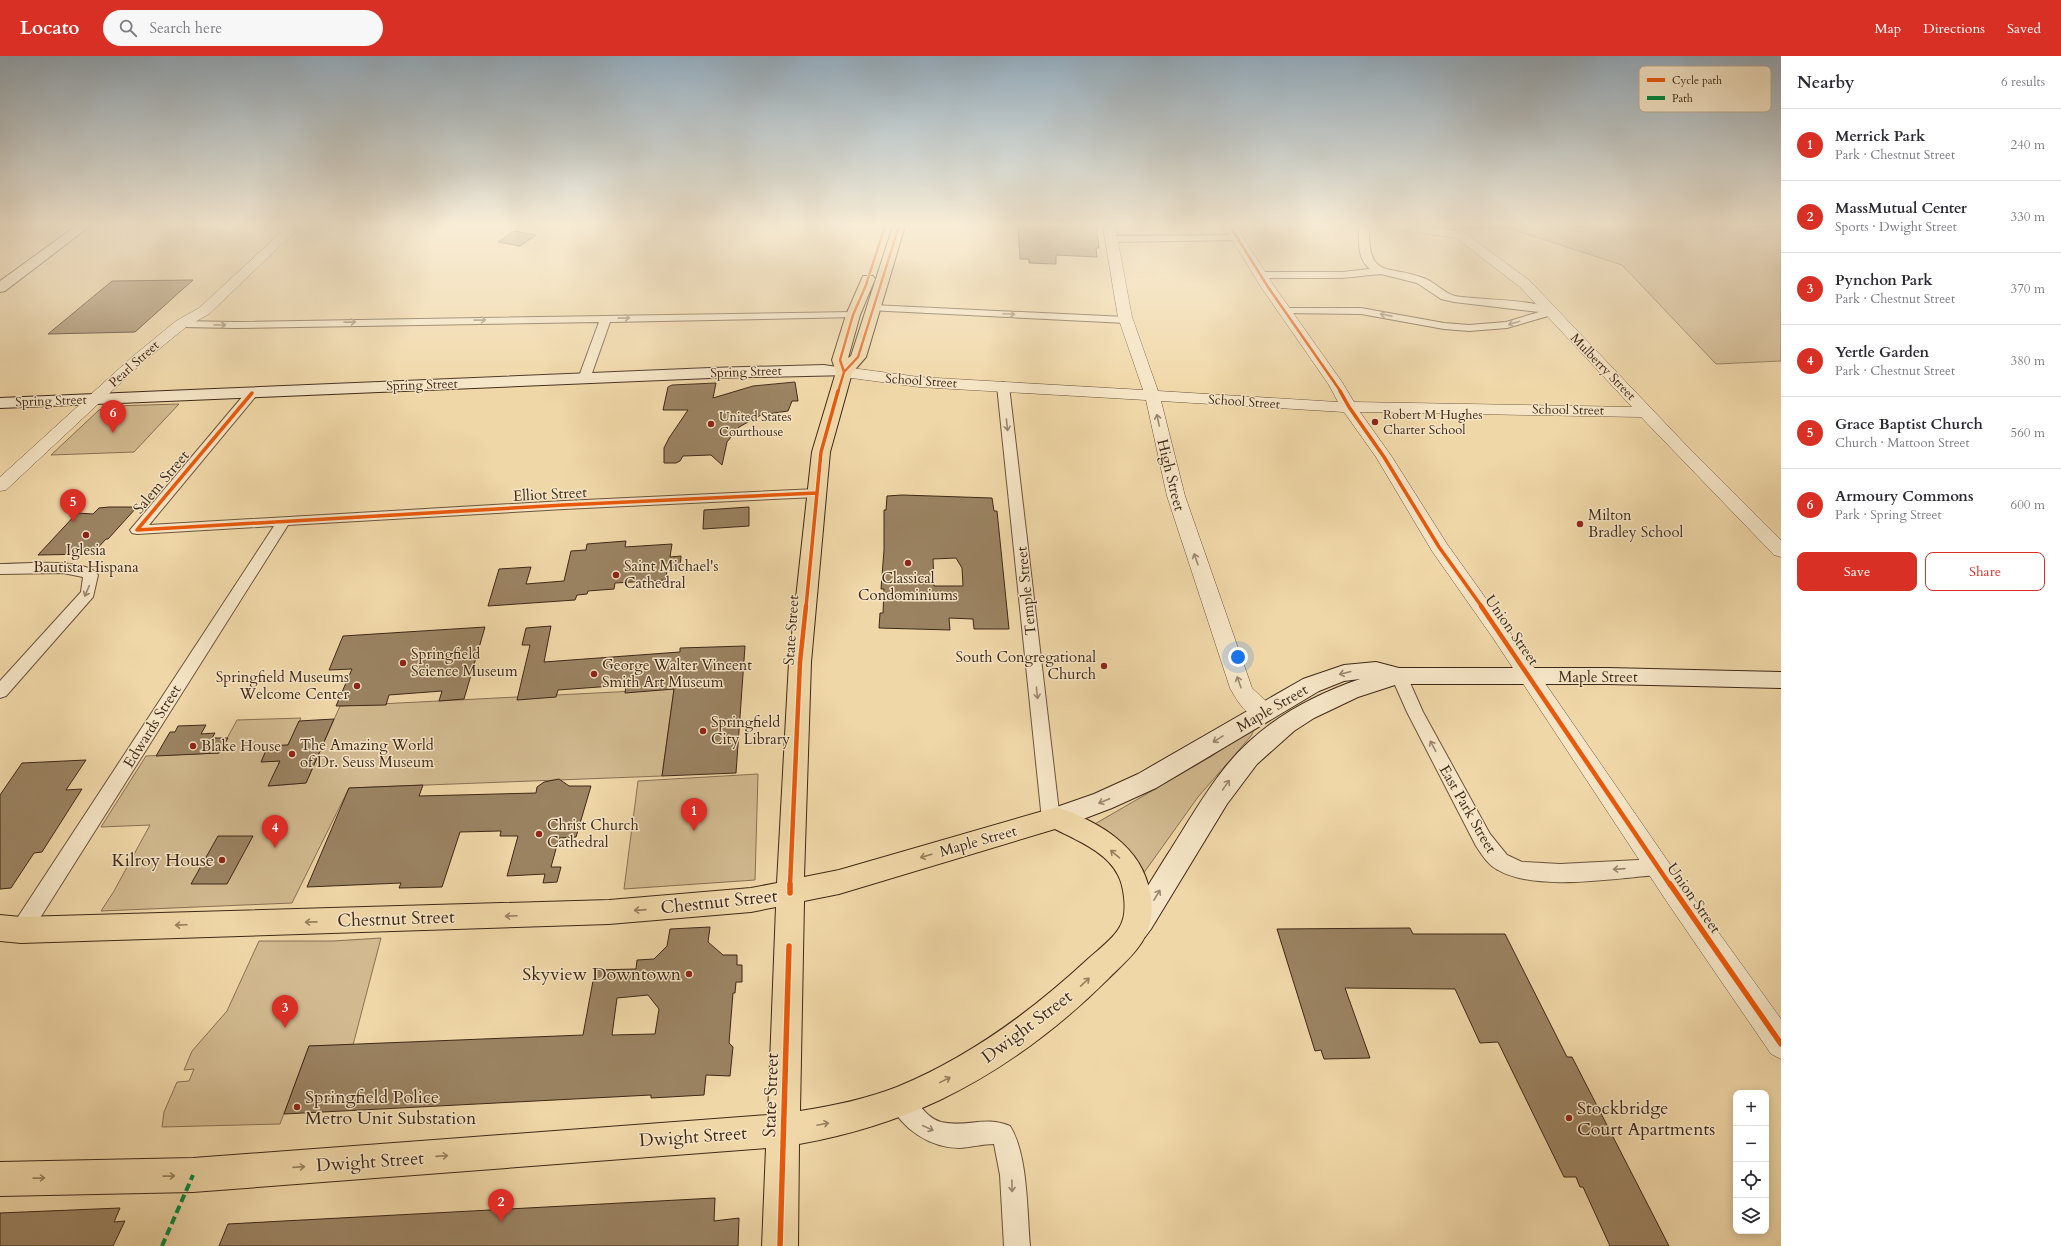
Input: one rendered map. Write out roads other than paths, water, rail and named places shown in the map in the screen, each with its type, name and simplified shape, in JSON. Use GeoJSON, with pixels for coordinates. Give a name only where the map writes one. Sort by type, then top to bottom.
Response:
{"type":"FeatureCollection","features":[{"type":"Feature","properties":{"kind":"main road"},"geometry":{"type":"LineString","coordinates":[[0,288],[9,282]]}},
{"type":"Feature","properties":{"kind":"main road","name":"State Street"},"geometry":{"type":"LineString","coordinates":[[844,372],[840,360],[853,315],[867,282]]}},
{"type":"Feature","properties":{"kind":"main road","name":"State Street"},"geometry":{"type":"LineString","coordinates":[[780,1246],[790,893],[800,662],[817,493],[824,434],[844,372],[855,363],[858,357],[881,282]]}},
{"type":"Feature","properties":{"kind":"main road","name":"Spring Street"},"geometry":{"type":"LineString","coordinates":[[0,403],[797,370],[844,372]]}},
{"type":"Feature","properties":{"kind":"main road","name":"Maple Street"},"geometry":{"type":"LineString","coordinates":[[790,893],[839,882],[1054,819],[1103,801],[1148,781],[1311,685],[1342,674],[1370,669],[1384,670],[1399,676],[1460,674],[1530,677],[1608,676],[1781,680]]}},
{"type":"Feature","properties":{"kind":"main road","name":"Dwight Street"},"geometry":{"type":"LineString","coordinates":[[0,1179],[193,1175],[784,1130],[849,1118],[901,1101],[979,1063],[1017,1039],[1084,982],[1135,928],[1220,792],[1237,770],[1264,741],[1286,723],[1315,706],[1355,689],[1399,676]]}},
{"type":"Feature","properties":{"kind":"main road"},"geometry":{"type":"LineString","coordinates":[[1054,819],[1108,847],[1128,866],[1133,876],[1136,894],[1135,928]]}},
{"type":"Feature","properties":{"kind":"main road","name":"Chestnut Street"},"geometry":{"type":"LineString","coordinates":[[10,929],[609,912],[751,900],[790,893]]}},
{"type":"Feature","properties":{"kind":"street","name":"Pearl Street"},"geometry":{"type":"LineString","coordinates":[[181,324],[193,308],[219,282]]}},
{"type":"Feature","properties":{"kind":"street","name":"Pearl Street"},"geometry":{"type":"LineString","coordinates":[[0,486],[96,400],[126,370],[181,324],[204,312],[236,282]]}},
{"type":"Feature","properties":{"kind":"street","name":"High Street"},"geometry":{"type":"LineString","coordinates":[[1119,282],[1126,320],[1152,396],[1176,496],[1223,638],[1241,688],[1246,696],[1263,712]]}},
{"type":"Feature","properties":{"kind":"street","name":"Union Street"},"geometry":{"type":"LineString","coordinates":[[1264,282],[1337,385],[1349,407],[1384,456],[1439,547],[1530,677],[1658,867],[1781,1044]]}},
{"type":"Feature","properties":{"kind":"street"},"geometry":{"type":"LineString","coordinates":[[1423,282],[1442,295],[1454,300],[1526,306],[1551,312]]}},
{"type":"Feature","properties":{"kind":"street","name":"Mulberry Street"},"geometry":{"type":"LineString","coordinates":[[1523,282],[1645,412],[1781,551]]}},
{"type":"Feature","properties":{"kind":"street"},"geometry":{"type":"LineString","coordinates":[[872,308],[1126,320]]}},
{"type":"Feature","properties":{"kind":"street"},"geometry":{"type":"LineString","coordinates":[[1284,311],[1367,312],[1444,326],[1469,328],[1507,325],[1551,312]]}},
{"type":"Feature","properties":{"kind":"street"},"geometry":{"type":"LineString","coordinates":[[181,324],[236,325],[853,315]]}},
{"type":"Feature","properties":{"kind":"street"},"geometry":{"type":"LineString","coordinates":[[584,379],[602,327],[607,318]]}},
{"type":"Feature","properties":{"kind":"street","name":"School Street"},"geometry":{"type":"LineString","coordinates":[[844,372],[919,382],[1349,407],[1645,412]]}},
{"type":"Feature","properties":{"kind":"street","name":"Temple Street"},"geometry":{"type":"LineString","coordinates":[[1003,386],[1054,819]]}},
{"type":"Feature","properties":{"kind":"street","name":"Salem Street"},"geometry":{"type":"LineString","coordinates":[[252,393],[137,530],[284,521]]}},
{"type":"Feature","properties":{"kind":"street","name":"Elliot Street"},"geometry":{"type":"LineString","coordinates":[[284,521],[564,505],[817,493]]}},
{"type":"Feature","properties":{"kind":"street","name":"Edwards Street"},"geometry":{"type":"LineString","coordinates":[[10,929],[52,883],[284,521]]}},
{"type":"Feature","properties":{"kind":"street"},"geometry":{"type":"LineString","coordinates":[[0,569],[70,569],[87,572],[91,575],[88,593],[0,692]]}},
{"type":"Feature","properties":{"kind":"street","name":"East Park Street"},"geometry":{"type":"LineString","coordinates":[[1399,676],[1419,719],[1493,856],[1507,866],[1524,872],[1563,873],[1658,867]]}},
{"type":"Feature","properties":{"kind":"street"},"geometry":{"type":"LineString","coordinates":[[901,1101],[917,1122],[936,1132],[957,1135],[988,1132],[1002,1134],[1005,1138],[1012,1175],[1017,1246]]}},
{"type":"Feature","properties":{"kind":"place","name":"Robert M Hughes Charter School"},"geometry":{"type":"Point","coordinates":[1375,422]}},
{"type":"Feature","properties":{"kind":"place","name":"United States Courthouse"},"geometry":{"type":"Point","coordinates":[711,424]}},
{"type":"Feature","properties":{"kind":"place","name":"Armoury Commons"},"geometry":{"type":"Point","coordinates":[113,433]}},
{"type":"Feature","properties":{"kind":"place","name":"Grace Baptist Church"},"geometry":{"type":"Point","coordinates":[73,522]}},
{"type":"Feature","properties":{"kind":"place","name":"Milton Bradley School"},"geometry":{"type":"Point","coordinates":[1580,524]}},
{"type":"Feature","properties":{"kind":"place","name":"Iglesia Bautista Hispana"},"geometry":{"type":"Point","coordinates":[86,535]}},
{"type":"Feature","properties":{"kind":"place","name":"Classical Condominiums"},"geometry":{"type":"Point","coordinates":[908,563]}},
{"type":"Feature","properties":{"kind":"place","name":"Saint Michael's Cathedral"},"geometry":{"type":"Point","coordinates":[616,575]}},
{"type":"Feature","properties":{"kind":"place","name":"Springfield Science Museum"},"geometry":{"type":"Point","coordinates":[403,663]}},
{"type":"Feature","properties":{"kind":"place","name":"South Congregational Church"},"geometry":{"type":"Point","coordinates":[1104,666]}},
{"type":"Feature","properties":{"kind":"place","name":"George Walter Vincent Smith Art Museum"},"geometry":{"type":"Point","coordinates":[594,674]}},
{"type":"Feature","properties":{"kind":"place","name":"Springfield Museums Welcome Center"},"geometry":{"type":"Point","coordinates":[357,686]}},
{"type":"Feature","properties":{"kind":"place","name":"Springfield City Library"},"geometry":{"type":"Point","coordinates":[703,731]}},
{"type":"Feature","properties":{"kind":"place","name":"Blake House"},"geometry":{"type":"Point","coordinates":[193,746]}},
{"type":"Feature","properties":{"kind":"place","name":"The Amazing World of Dr. Seuss Museum"},"geometry":{"type":"Point","coordinates":[292,754]}},
{"type":"Feature","properties":{"kind":"place","name":"Merrick Park"},"geometry":{"type":"Point","coordinates":[694,831]}},
{"type":"Feature","properties":{"kind":"place","name":"Christ Church Cathedral"},"geometry":{"type":"Point","coordinates":[539,834]}},
{"type":"Feature","properties":{"kind":"place","name":"Yertle Garden"},"geometry":{"type":"Point","coordinates":[275,848]}},
{"type":"Feature","properties":{"kind":"place","name":"Kilroy House"},"geometry":{"type":"Point","coordinates":[222,860]}},
{"type":"Feature","properties":{"kind":"place","name":"Skyview Downtown"},"geometry":{"type":"Point","coordinates":[689,974]}},
{"type":"Feature","properties":{"kind":"place","name":"Pynchon Park"},"geometry":{"type":"Point","coordinates":[285,1028]}},
{"type":"Feature","properties":{"kind":"place","name":"Springfield Police Metro Unit Substation"},"geometry":{"type":"Point","coordinates":[297,1107]}},
{"type":"Feature","properties":{"kind":"place","name":"Stockbridge Court Apartments"},"geometry":{"type":"Point","coordinates":[1569,1118]}},
{"type":"Feature","properties":{"kind":"place","name":"MassMutual Center"},"geometry":{"type":"Point","coordinates":[501,1222]}}]}
